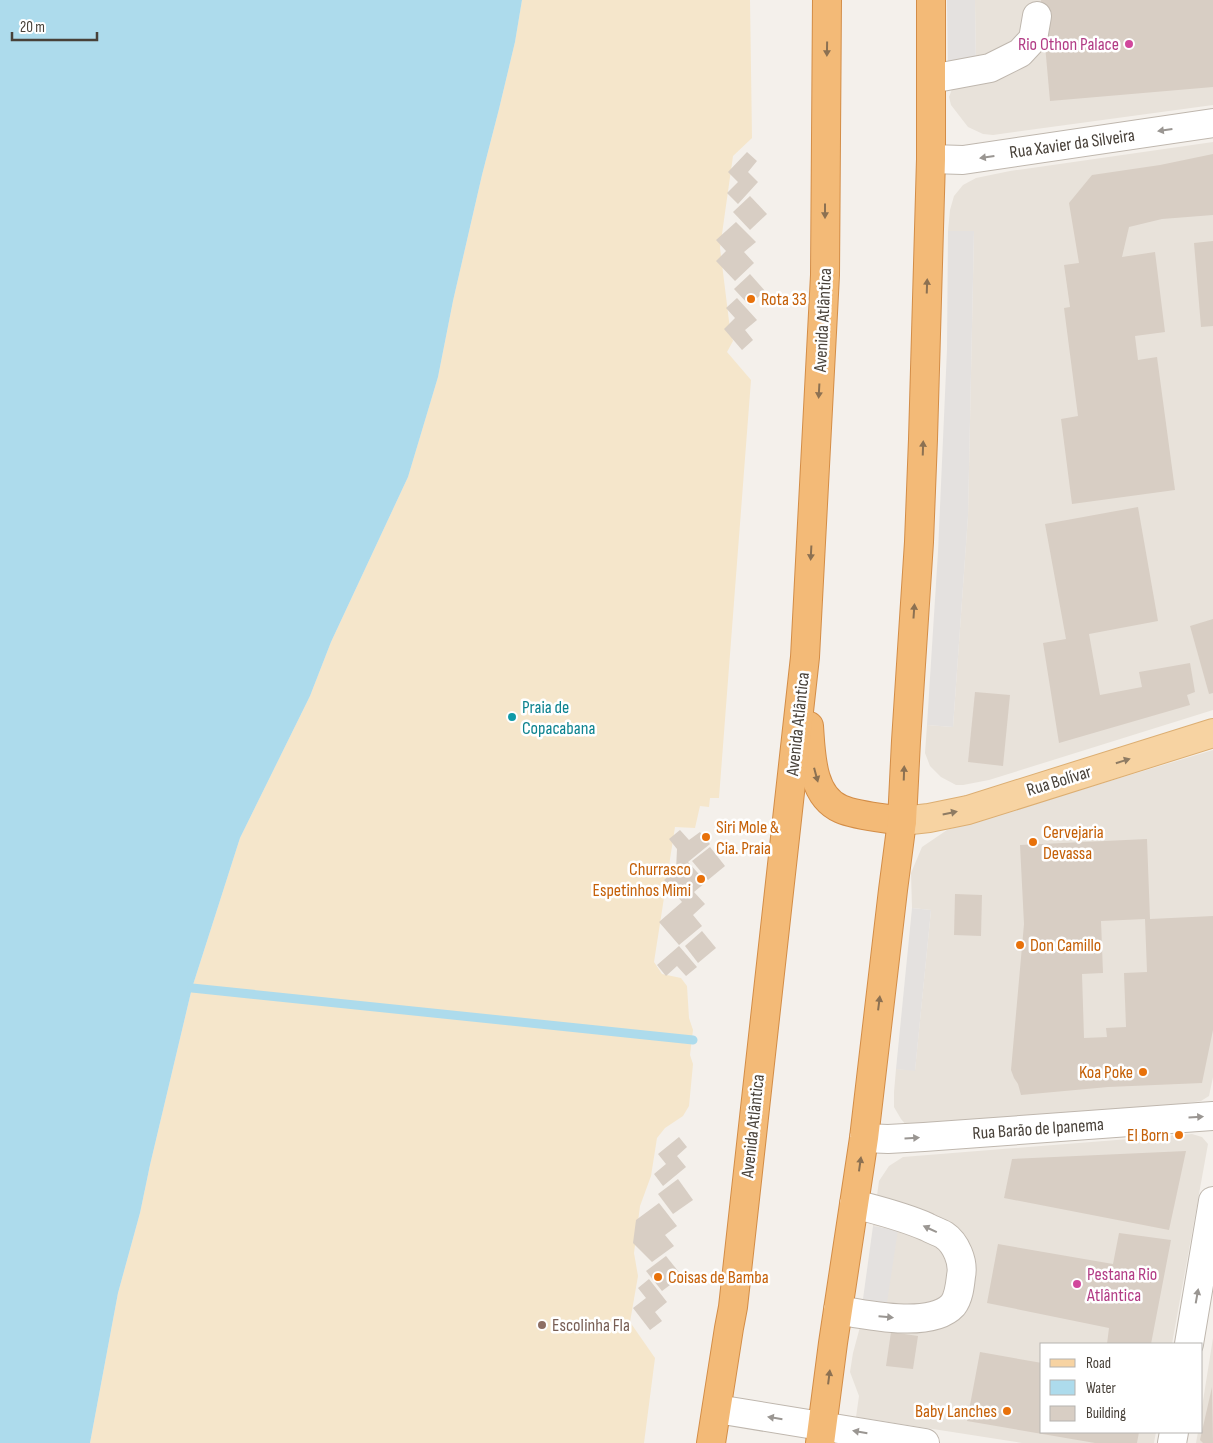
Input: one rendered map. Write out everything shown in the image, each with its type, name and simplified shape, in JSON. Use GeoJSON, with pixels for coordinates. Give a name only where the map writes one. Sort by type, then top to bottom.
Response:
{"type":"FeatureCollection","features":[{"type":"Feature","properties":{"kind":"highway","name":"Avenida Atlântica"},"geometry":{"type":"LineString","coordinates":[[711,1443],[728,1328],[733,1307],[805,657],[826,275],[827,0]]}},
{"type":"Feature","properties":{"kind":"highway"},"geometry":{"type":"LineString","coordinates":[[822,1434],[838,1310],[864,1138],[902,821],[919,542],[923,439],[931,159],[931,0]]}},
{"type":"Feature","properties":{"kind":"highway"},"geometry":{"type":"LineString","coordinates":[[805,657],[812,754],[816,776],[823,794],[830,802],[842,809],[869,816],[902,821]]}},
{"type":"Feature","properties":{"kind":"main road","name":"Rua Bolívar"},"geometry":{"type":"LineString","coordinates":[[902,821],[930,818],[968,810],[1213,733]]}},
{"type":"Feature","properties":{"kind":"street"},"geometry":{"type":"LineString","coordinates":[[931,79],[990,68],[1020,53],[1033,39],[1037,16]]}},
{"type":"Feature","properties":{"kind":"street","name":"Rua Xavier da Silveira"},"geometry":{"type":"LineString","coordinates":[[931,159],[971,159],[1213,123]]}},
{"type":"Feature","properties":{"kind":"street","name":"Rua Barão de Ipanema"},"geometry":{"type":"LineString","coordinates":[[864,1138],[908,1138],[1213,1116]]}},
{"type":"Feature","properties":{"kind":"street"},"geometry":{"type":"LineString","coordinates":[[1189,1343],[1213,1201]]}},
{"type":"Feature","properties":{"kind":"street"},"geometry":{"type":"LineString","coordinates":[[838,1310],[888,1318],[927,1318],[938,1315],[953,1305],[958,1293],[962,1269],[955,1246],[945,1236],[907,1218],[854,1204]]}},
{"type":"Feature","properties":{"kind":"street"},"geometry":{"type":"LineString","coordinates":[[717,1409],[822,1434],[925,1443]]}},
{"type":"Feature","properties":{"kind":"shaded area"},"geometry":{"type":"Polygon","coordinates":[[[947,0],[975,0],[976,74],[948,74],[947,0]]]}},
{"type":"Feature","properties":{"kind":"shaded area"},"geometry":{"type":"Polygon","coordinates":[[[975,0],[1213,0],[1213,105],[993,135],[983,134],[968,127],[951,105],[949,97],[954,84],[976,73],[975,0]]]}},
{"type":"Feature","properties":{"kind":"shaded area"},"geometry":{"type":"Polygon","coordinates":[[[1213,142],[1213,710],[989,780],[956,785],[941,777],[930,766],[925,753],[927,725],[953,727],[968,516],[974,232],[948,231],[950,210],[954,196],[963,185],[976,178],[1010,171],[1213,142]]]}},
{"type":"Feature","properties":{"kind":"shaded area"},"geometry":{"type":"Polygon","coordinates":[[[948,231],[974,231],[968,516],[953,727],[927,725],[938,552],[947,349],[948,231]]]}},
{"type":"Feature","properties":{"kind":"shaded area"},"geometry":{"type":"Polygon","coordinates":[[[1213,750],[1213,1077],[1209,1096],[1201,1101],[1174,1105],[907,1126],[894,1107],[894,1092],[896,1069],[915,1070],[931,910],[912,908],[911,873],[922,847],[947,830],[1213,750]]]}},
{"type":"Feature","properties":{"kind":"shaded area"},"geometry":{"type":"Polygon","coordinates":[[[912,908],[931,910],[915,1071],[896,1069],[912,908]]]}},
{"type":"Feature","properties":{"kind":"shaded area"},"geometry":{"type":"Polygon","coordinates":[[[1192,1134],[1202,1137],[1208,1144],[1172,1343],[1040,1343],[1040,1433],[1156,1433],[1154,1443],[1022,1443],[856,1417],[859,1396],[850,1372],[853,1353],[860,1327],[897,1229],[873,1226],[879,1181],[889,1166],[903,1157],[1192,1134]]]}},
{"type":"Feature","properties":{"kind":"shaded area"},"geometry":{"type":"Polygon","coordinates":[[[873,1226],[898,1230],[886,1309],[862,1306],[873,1226]]]}},
{"type":"Feature","properties":{"kind":"shaded area"},"geometry":{"type":"Polygon","coordinates":[[[1213,1338],[1213,1443],[1196,1443],[1198,1433],[1203,1433],[1203,1401],[1213,1338]]]}},
{"type":"Feature","properties":{"kind":"sand","name":"Praia de Copacabana"},"geometry":{"type":"Polygon","coordinates":[[[522,0],[750,0],[752,138],[733,156],[720,248],[733,341],[727,352],[751,380],[719,798],[710,798],[709,807],[700,806],[695,828],[675,827],[654,962],[662,974],[681,978],[687,986],[689,1018],[693,1030],[690,1055],[693,1064],[689,1106],[683,1116],[665,1128],[657,1138],[651,1176],[640,1206],[634,1253],[638,1276],[630,1322],[655,1358],[644,1443],[90,1443],[118,1293],[140,1213],[192,988],[240,838],[310,696],[331,642],[408,477],[438,377],[453,301],[515,42],[522,0]]]}},
{"type":"Feature","properties":{"kind":"water"},"geometry":{"type":"Polygon","coordinates":[[[0,0],[522,0],[515,42],[453,301],[438,377],[408,477],[331,642],[310,696],[240,838],[192,988],[140,1213],[118,1293],[90,1443],[0,1443],[0,0]]]}},
{"type":"Feature","properties":{"kind":"building","name":"Rio Othon Palace"},"geometry":{"type":"Polygon","coordinates":[[[1041,0],[1213,0],[1213,87],[1050,101],[1041,0]]]}},
{"type":"Feature","properties":{"kind":"building"},"geometry":{"type":"Polygon","coordinates":[[[747,152],[757,161],[748,172],[758,182],[738,204],[727,193],[738,182],[728,172],[747,152]]]}},
{"type":"Feature","properties":{"kind":"building"},"geometry":{"type":"Polygon","coordinates":[[[1213,154],[1213,215],[1162,219],[1129,227],[1122,257],[1155,252],[1165,332],[1135,336],[1138,360],[1157,357],[1175,490],[1072,504],[1061,419],[1078,416],[1064,308],[1070,307],[1064,265],[1079,263],[1069,203],[1092,175],[1160,165],[1213,154]]]}},
{"type":"Feature","properties":{"kind":"building"},"geometry":{"type":"Polygon","coordinates":[[[750,196],[767,214],[750,230],[733,212],[750,196]]]}},
{"type":"Feature","properties":{"kind":"building"},"geometry":{"type":"Polygon","coordinates":[[[736,222],[756,242],[744,252],[754,263],[735,281],[716,261],[726,251],[716,240],[736,222]]]}},
{"type":"Feature","properties":{"kind":"building"},"geometry":{"type":"Polygon","coordinates":[[[1213,241],[1213,326],[1201,327],[1194,243],[1213,241]]]}},
{"type":"Feature","properties":{"kind":"building"},"geometry":{"type":"Polygon","coordinates":[[[750,274],[765,291],[749,305],[734,289],[750,274]]]}},
{"type":"Feature","properties":{"kind":"building"},"geometry":{"type":"Polygon","coordinates":[[[737,298],[757,320],[745,330],[753,340],[742,350],[724,329],[735,318],[726,308],[737,298]]]}},
{"type":"Feature","properties":{"kind":"building"},"geometry":{"type":"Polygon","coordinates":[[[1138,507],[1158,621],[1089,634],[1100,695],[1142,687],[1139,672],[1190,663],[1195,692],[1187,695],[1190,705],[1059,743],[1043,643],[1066,639],[1045,524],[1138,507]]]}},
{"type":"Feature","properties":{"kind":"building"},"geometry":{"type":"Polygon","coordinates":[[[1213,619],[1213,693],[1209,694],[1190,626],[1213,619]]]}},
{"type":"Feature","properties":{"kind":"building"},"geometry":{"type":"Polygon","coordinates":[[[975,692],[1010,695],[1003,766],[968,762],[975,692]]]}},
{"type":"Feature","properties":{"kind":"building"},"geometry":{"type":"Polygon","coordinates":[[[680,830],[689,840],[700,832],[710,844],[688,862],[706,882],[694,892],[705,904],[693,915],[702,926],[679,945],[659,922],[682,902],[664,880],[676,870],[677,849],[669,839],[680,830]]]}},
{"type":"Feature","properties":{"kind":"building"},"geometry":{"type":"Polygon","coordinates":[[[1147,839],[1150,919],[1213,916],[1213,1030],[1202,1083],[1108,1087],[1021,1095],[1011,1070],[1024,924],[1020,845],[1147,839]],[[1145,919],[1101,921],[1103,973],[1082,974],[1084,1038],[1107,1037],[1106,1028],[1126,1027],[1124,973],[1147,972],[1145,919]]]}},
{"type":"Feature","properties":{"kind":"building"},"geometry":{"type":"Polygon","coordinates":[[[710,847],[725,866],[708,880],[692,861],[710,847]]]}},
{"type":"Feature","properties":{"kind":"building"},"geometry":{"type":"Polygon","coordinates":[[[955,894],[982,895],[981,936],[954,935],[955,894]]]}},
{"type":"Feature","properties":{"kind":"building"},"geometry":{"type":"Polygon","coordinates":[[[702,931],[716,948],[698,963],[685,946],[702,931]]]}},
{"type":"Feature","properties":{"kind":"building"},"geometry":{"type":"Polygon","coordinates":[[[679,946],[697,967],[686,976],[677,966],[666,976],[657,965],[679,946]]]}},
{"type":"Feature","properties":{"kind":"building"},"geometry":{"type":"Polygon","coordinates":[[[679,1137],[687,1147],[677,1156],[686,1167],[663,1186],[654,1174],[666,1164],[658,1154],[679,1137]]]}},
{"type":"Feature","properties":{"kind":"building"},"geometry":{"type":"Polygon","coordinates":[[[1186,1151],[1169,1230],[1004,1198],[1012,1159],[1186,1151]]]}},
{"type":"Feature","properties":{"kind":"building"},"geometry":{"type":"Polygon","coordinates":[[[678,1179],[693,1200],[673,1214],[658,1194],[678,1179]]]}},
{"type":"Feature","properties":{"kind":"building"},"geometry":{"type":"Polygon","coordinates":[[[659,1203],[677,1226],[665,1235],[674,1246],[652,1262],[633,1243],[636,1220],[659,1203]]]}},
{"type":"Feature","properties":{"kind":"building","name":"Pestana Rio Atlântica"},"geometry":{"type":"Polygon","coordinates":[[[1119,1233],[1171,1240],[1151,1343],[1107,1343],[1109,1328],[987,1303],[998,1244],[1113,1264],[1119,1233]]]}},
{"type":"Feature","properties":{"kind":"building"},"geometry":{"type":"Polygon","coordinates":[[[666,1256],[682,1276],[662,1291],[646,1271],[666,1256]]]}},
{"type":"Feature","properties":{"kind":"building"},"geometry":{"type":"Polygon","coordinates":[[[649,1279],[667,1302],[655,1312],[662,1321],[650,1330],[633,1308],[646,1298],[638,1288],[649,1279]]]}},
{"type":"Feature","properties":{"kind":"building"},"geometry":{"type":"Polygon","coordinates":[[[891,1332],[918,1336],[913,1369],[886,1366],[891,1332]]]}},
{"type":"Feature","properties":{"kind":"building"},"geometry":{"type":"Polygon","coordinates":[[[980,1352],[1040,1363],[1040,1433],[1139,1433],[1137,1443],[1095,1443],[967,1421],[980,1352]]]}},
{"type":"Feature","properties":{"kind":"building"},"geometry":{"type":"Polygon","coordinates":[[[1212,1387],[1213,1443],[1203,1443],[1200,1440],[1212,1387]]]}},
{"type":"Feature","properties":{"kind":"waterway"},"geometry":{"type":"LineString","coordinates":[[192,988],[693,1040]]}},
{"type":"Feature","properties":{"kind":"place","name":"Rio Othon Palace"},"geometry":{"type":"Point","coordinates":[1129,44]}},
{"type":"Feature","properties":{"kind":"place","name":"Rota 33"},"geometry":{"type":"Point","coordinates":[751,299]}},
{"type":"Feature","properties":{"kind":"place","name":"Praia de Copacabana"},"geometry":{"type":"Point","coordinates":[512,717]}},
{"type":"Feature","properties":{"kind":"place","name":"Siri Mole & Cia. Praia"},"geometry":{"type":"Point","coordinates":[706,837]}},
{"type":"Feature","properties":{"kind":"place","name":"Cervejaria Devassa"},"geometry":{"type":"Point","coordinates":[1033,842]}},
{"type":"Feature","properties":{"kind":"place","name":"Churrasco Espetinhos Mimi"},"geometry":{"type":"Point","coordinates":[701,879]}},
{"type":"Feature","properties":{"kind":"place","name":"Don Camillo"},"geometry":{"type":"Point","coordinates":[1020,945]}},
{"type":"Feature","properties":{"kind":"place","name":"Koa Poke"},"geometry":{"type":"Point","coordinates":[1143,1072]}},
{"type":"Feature","properties":{"kind":"place","name":"El Born"},"geometry":{"type":"Point","coordinates":[1179,1135]}},
{"type":"Feature","properties":{"kind":"place","name":"Coisas de Bamba"},"geometry":{"type":"Point","coordinates":[658,1277]}},
{"type":"Feature","properties":{"kind":"place","name":"Pestana Rio Atlântica"},"geometry":{"type":"Point","coordinates":[1077,1284]}},
{"type":"Feature","properties":{"kind":"place","name":"Escolinha Fla"},"geometry":{"type":"Point","coordinates":[542,1325]}},
{"type":"Feature","properties":{"kind":"place","name":"Baby Lanches"},"geometry":{"type":"Point","coordinates":[1007,1411]}}]}
